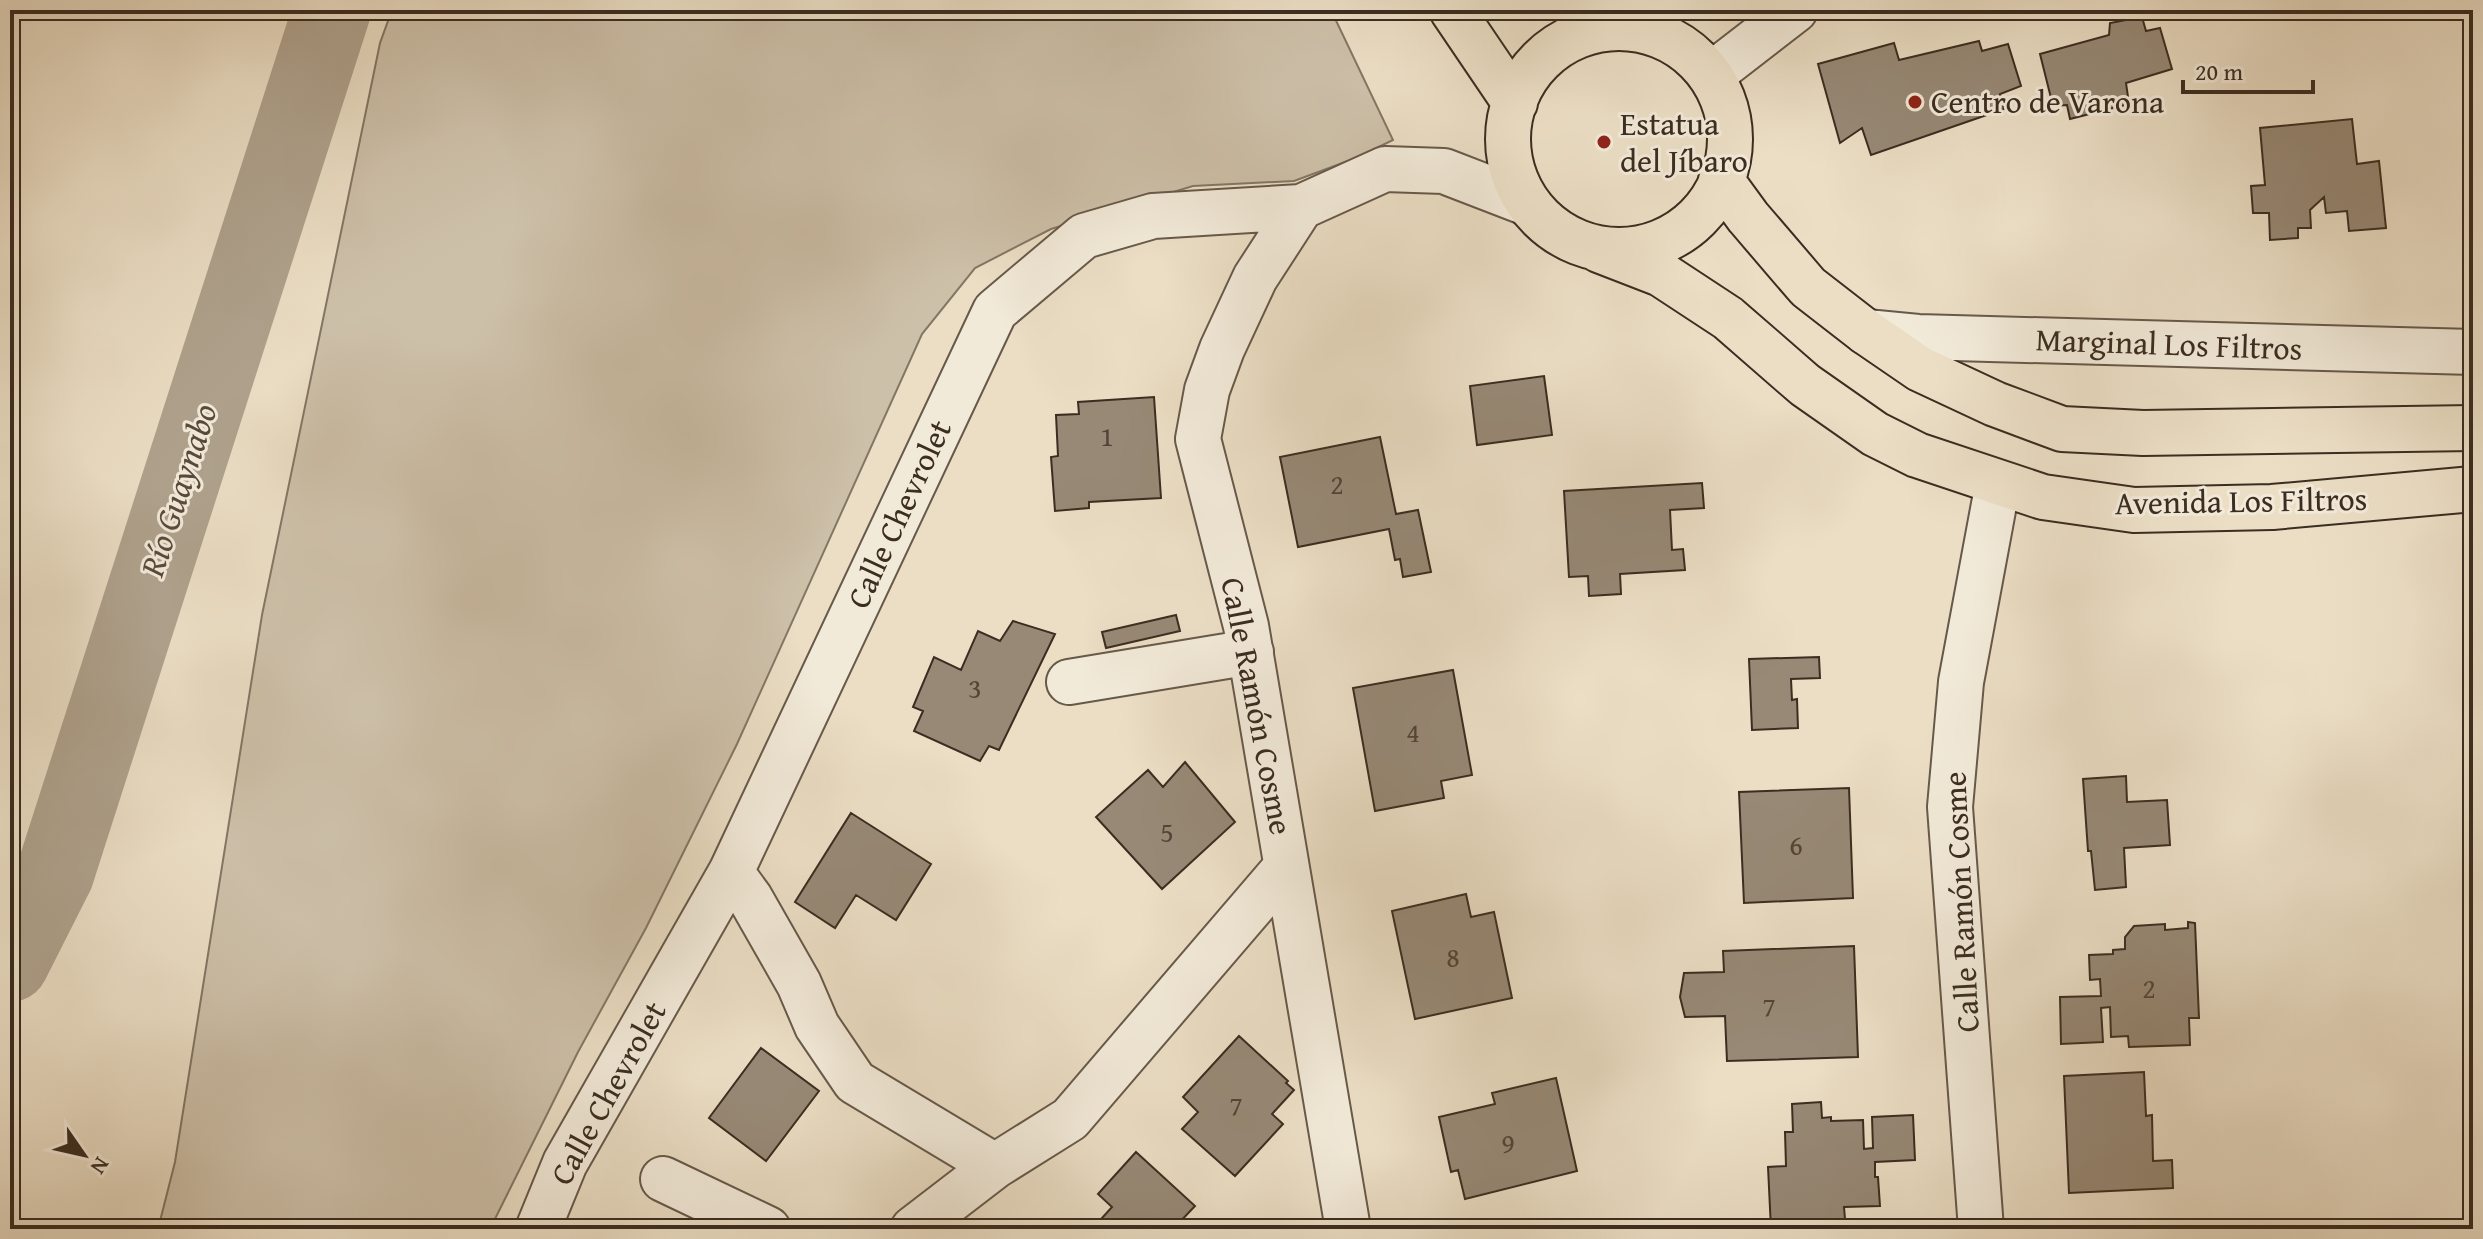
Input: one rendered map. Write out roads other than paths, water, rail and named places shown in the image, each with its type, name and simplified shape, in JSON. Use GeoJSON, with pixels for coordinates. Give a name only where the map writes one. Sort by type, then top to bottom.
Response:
{"type":"FeatureCollection","features":[{"type":"Feature","properties":{"kind":"main road"},"geometry":{"type":"LineString","coordinates":[[1452,10],[1515,103]]}},
{"type":"Feature","properties":{"kind":"main road"},"geometry":{"type":"LineString","coordinates":[[1566,24],[1595,29],[1640,28],[1680,44],[1711,75],[1729,115],[1730,159],[1713,199],[1683,231],[1643,248],[1599,250],[1558,234],[1527,203],[1517,179],[1509,120],[1525,79],[1555,47],[1566,24]]}},
{"type":"Feature","properties":{"kind":"main road"},"geometry":{"type":"LineString","coordinates":[[1721,180],[1808,287],[1866,332],[1920,369],[1995,404],[2062,429],[2158,433],[2473,428]]}},
{"type":"Feature","properties":{"kind":"main road","name":"Avenida Los Filtros"},"geometry":{"type":"LineString","coordinates":[[1599,250],[1661,274],[1728,318],[1805,385],[1875,434],[1917,455],[2043,497],[2134,510],[2272,507],[2473,489]]}},
{"type":"Feature","properties":{"kind":"street"},"geometry":{"type":"LineString","coordinates":[[1711,75],[1795,10]]}},
{"type":"Feature","properties":{"kind":"street","name":"Calle Chevrolet"},"geometry":{"type":"LineString","coordinates":[[538,1229],[565,1163],[731,872],[995,311],[1084,236],[1153,216],[1301,207],[1385,169],[1444,171],[1527,203]]}},
{"type":"Feature","properties":{"kind":"street","name":"Calle Ramón Cosme"},"geometry":{"type":"LineString","coordinates":[[1301,207],[1255,278],[1222,349],[1207,390],[1198,439],[1251,652],[1348,1229]]}},
{"type":"Feature","properties":{"kind":"street","name":"Marginal Los Filtros"},"geometry":{"type":"LineString","coordinates":[[1866,332],[1918,337],[2473,352]]}},
{"type":"Feature","properties":{"kind":"street","name":"Calle Ramón Cosme"},"geometry":{"type":"LineString","coordinates":[[1981,1229],[1950,807],[1961,682],[1998,483]]}},
{"type":"Feature","properties":{"kind":"street"},"geometry":{"type":"LineString","coordinates":[[1069,682],[1251,652]]}},
{"type":"Feature","properties":{"kind":"street"},"geometry":{"type":"LineString","coordinates":[[913,1229],[995,1166],[1070,1119],[1286,867]]}},
{"type":"Feature","properties":{"kind":"street"},"geometry":{"type":"LineString","coordinates":[[731,872],[750,898],[799,984],[817,1026],[855,1082],[995,1166]]}},
{"type":"Feature","properties":{"kind":"street"},"geometry":{"type":"LineString","coordinates":[[663,1179],[768,1229]]}},
{"type":"Feature","properties":{"kind":"waterway","name":"Río Guaynabo"},"geometry":{"type":"LineString","coordinates":[[10,963],[55,874],[332,10]]}},
{"type":"Feature","properties":{"kind":"place","name":"Centro de Varona"},"geometry":{"type":"Point","coordinates":[1915,102]}},
{"type":"Feature","properties":{"kind":"place","name":"Estatua del Jíbaro"},"geometry":{"type":"Point","coordinates":[1604,142]}}]}
